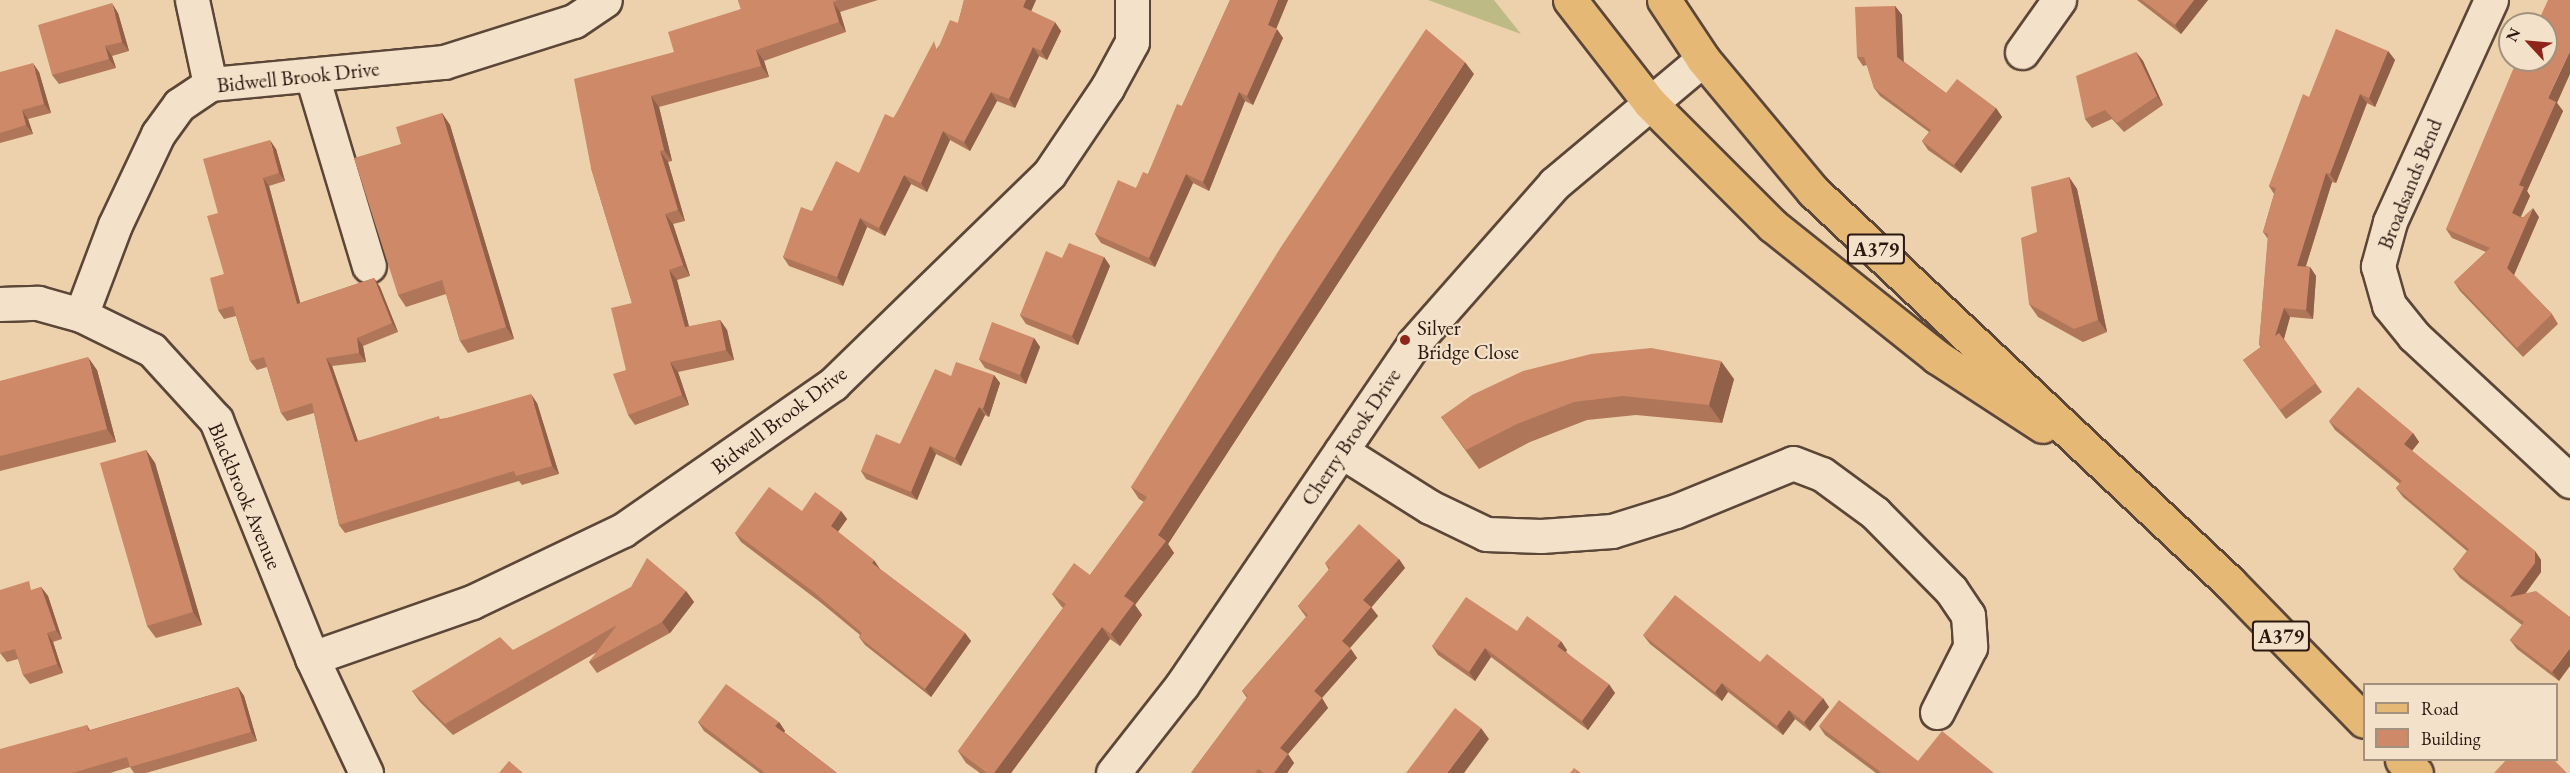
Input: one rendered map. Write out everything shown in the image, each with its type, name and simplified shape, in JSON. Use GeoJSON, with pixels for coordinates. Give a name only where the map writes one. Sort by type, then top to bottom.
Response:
{"type":"FeatureCollection","features":[{"type":"Feature","properties":{"kind":"main road","name":"A379"},"geometry":{"type":"LineString","coordinates":[[1570,0],[1649,102],[1773,226],[1928,350],[2115,473]]}},
{"type":"Feature","properties":{"kind":"main road","name":"A379"},"geometry":{"type":"LineString","coordinates":[[1664,0],[1704,59],[1814,191],[2115,473],[2363,720]]}},
{"type":"Feature","properties":{"kind":"main road"},"geometry":{"type":"LineString","coordinates":[[2404,761],[2416,773]]}},
{"type":"Feature","properties":{"kind":"street"},"geometry":{"type":"LineString","coordinates":[[192,0],[210,84]]}},
{"type":"Feature","properties":{"kind":"street","name":"Bidwell Brook Drive"},"geometry":{"type":"LineString","coordinates":[[81,315],[115,225],[158,134],[179,105],[210,84],[444,62],[574,21],[605,0]]}},
{"type":"Feature","properties":{"kind":"street","name":"Bidwell Brook Drive"},"geometry":{"type":"LineString","coordinates":[[312,658],[472,602],[623,530],[833,384],[1049,174],[1107,88],[1132,42],[1132,0]]}},
{"type":"Feature","properties":{"kind":"street"},"geometry":{"type":"LineString","coordinates":[[2022,52],[2059,0]]}},
{"type":"Feature","properties":{"kind":"street","name":"Broadsands Bend"},"geometry":{"type":"LineString","coordinates":[[2491,0],[2390,222],[2378,266],[2389,305],[2414,336],[2570,481]]}},
{"type":"Feature","properties":{"kind":"street","name":"Cherry Brook Drive"},"geometry":{"type":"LineString","coordinates":[[1113,773],[1182,685],[1414,343],[1554,184],[1649,102],[1704,59]]}},
{"type":"Feature","properties":{"kind":"street"},"geometry":{"type":"LineString","coordinates":[[312,76],[369,266]]}},
{"type":"Feature","properties":{"kind":"street","name":"Blackbrook Avenue"},"geometry":{"type":"LineString","coordinates":[[0,304],[38,303],[81,315],[152,350],[216,420],[312,658],[366,773]]}},
{"type":"Feature","properties":{"kind":"street"},"geometry":{"type":"LineString","coordinates":[[1341,451],[1430,507],[1486,534],[1541,536],[1612,531],[1676,511],[1793,463],[1822,474],[1875,513],[1951,590],[1968,615],[1970,647],[1937,712]]}},
{"type":"Feature","properties":{"kind":"shaded area"},"geometry":{"type":"Polygon","coordinates":[[[1428,0],[1494,0],[1521,34],[1428,0]]]}},
{"type":"Feature","properties":{"kind":"building"},"geometry":{"type":"Polygon","coordinates":[[[738,0],[838,0],[833,2],[839,22],[756,50],[761,66],[651,96],[664,150],[660,151],[678,210],[665,214],[683,265],[669,270],[685,327],[720,320],[726,350],[670,362],[682,395],[628,415],[613,374],[626,370],[611,308],[632,303],[591,168],[574,79],[674,52],[668,32],[741,9],[738,0]]]}},
{"type":"Feature","properties":{"kind":"building"},"geometry":{"type":"Polygon","coordinates":[[[964,0],[1026,0],[1023,7],[1055,22],[1041,51],[1033,47],[1009,99],[991,92],[964,142],[943,131],[921,183],[904,175],[879,228],[860,218],[837,277],[783,257],[801,207],[812,211],[836,161],[859,173],[885,114],[894,118],[934,41],[937,51],[950,20],[958,23],[964,0]]]}},
{"type":"Feature","properties":{"kind":"building"},"geometry":{"type":"Polygon","coordinates":[[[1230,0],[1278,0],[1268,25],[1277,29],[1247,96],[1239,92],[1203,182],[1186,174],[1149,258],[1095,234],[1118,180],[1136,188],[1143,172],[1148,174],[1177,104],[1182,106],[1230,0]]]}},
{"type":"Feature","properties":{"kind":"building"},"geometry":{"type":"Polygon","coordinates":[[[2142,0],[2194,0],[2175,25],[2142,0]]]}},
{"type":"Feature","properties":{"kind":"building"},"geometry":{"type":"Polygon","coordinates":[[[2548,0],[2570,0],[2570,51],[2548,98],[2556,102],[2519,185],[2524,187],[2512,213],[2522,218],[2533,208],[2507,268],[2552,314],[2517,348],[2454,282],[2490,248],[2446,229],[2512,72],[2558,72],[2558,12],[2542,12],[2548,0]]]}},
{"type":"Feature","properties":{"kind":"building"},"geometry":{"type":"Polygon","coordinates":[[[112,3],[122,42],[105,46],[109,59],[52,75],[38,25],[112,3]]]}},
{"type":"Feature","properties":{"kind":"building"},"geometry":{"type":"Polygon","coordinates":[[[1895,6],[1897,57],[1946,93],[1957,79],[1996,108],[1954,165],[1922,141],[1931,130],[1874,88],[1864,57],[1857,57],[1855,7],[1895,6]]]}},
{"type":"Feature","properties":{"kind":"building"},"geometry":{"type":"Polygon","coordinates":[[[1426,29],[1465,62],[1158,535],[1166,541],[1124,596],[1134,603],[1111,634],[1102,627],[994,773],[987,773],[958,751],[1066,604],[1052,594],[1074,563],[1090,575],[1147,497],[1131,487],[1281,247],[1426,29]]]}},
{"type":"Feature","properties":{"kind":"building"},"geometry":{"type":"Polygon","coordinates":[[[2336,29],[2388,51],[2369,98],[2360,94],[2330,174],[2326,173],[2297,266],[2310,267],[2306,310],[2284,308],[2275,336],[2279,333],[2316,383],[2280,410],[2243,360],[2262,346],[2259,345],[2268,234],[2263,232],[2276,188],[2269,186],[2303,94],[2309,97],[2336,29]]]}},
{"type":"Feature","properties":{"kind":"building"},"geometry":{"type":"Polygon","coordinates":[[[2136,52],[2157,96],[2117,123],[2105,110],[2085,119],[2076,76],[2136,52]]]}},
{"type":"Feature","properties":{"kind":"building"},"geometry":{"type":"Polygon","coordinates":[[[33,63],[44,104],[22,110],[26,125],[0,133],[0,72],[33,63]]]}},
{"type":"Feature","properties":{"kind":"building"},"geometry":{"type":"Polygon","coordinates":[[[442,113],[506,327],[460,341],[442,280],[398,295],[354,158],[401,144],[396,127],[442,113]]]}},
{"type":"Feature","properties":{"kind":"building"},"geometry":{"type":"Polygon","coordinates":[[[270,140],[279,173],[263,178],[297,304],[374,278],[392,323],[357,338],[359,353],[326,358],[355,442],[439,416],[440,420],[531,394],[552,466],[516,476],[514,471],[339,525],[312,403],[281,413],[264,357],[250,361],[233,306],[218,310],[210,278],[224,274],[207,216],[218,213],[203,159],[270,140]]]}},
{"type":"Feature","properties":{"kind":"building"},"geometry":{"type":"Polygon","coordinates":[[[2069,177],[2098,320],[2074,329],[2029,304],[2021,238],[2037,232],[2031,187],[2069,177]]]}},
{"type":"Feature","properties":{"kind":"building"},"geometry":{"type":"Polygon","coordinates":[[[1069,243],[1104,257],[1072,336],[1020,315],[1046,251],[1062,258],[1069,243]]]}},
{"type":"Feature","properties":{"kind":"building"},"geometry":{"type":"Polygon","coordinates":[[[992,322],[1034,338],[1020,375],[979,359],[992,322]]]}},
{"type":"Feature","properties":{"kind":"building"},"geometry":{"type":"Polygon","coordinates":[[[1651,348],[1721,361],[1709,405],[1623,396],[1574,402],[1517,424],[1466,450],[1441,417],[1472,395],[1523,371],[1591,354],[1651,348]]]}},
{"type":"Feature","properties":{"kind":"building"},"geometry":{"type":"Polygon","coordinates":[[[88,357],[107,429],[0,456],[0,381],[88,357]]]}},
{"type":"Feature","properties":{"kind":"building"},"geometry":{"type":"Polygon","coordinates":[[[956,362],[994,375],[983,409],[979,407],[955,458],[930,446],[911,492],[861,471],[876,434],[900,444],[935,369],[951,376],[956,362]]]}},
{"type":"Feature","properties":{"kind":"building"},"geometry":{"type":"Polygon","coordinates":[[[2358,387],[2413,433],[2404,444],[2535,551],[2535,563],[2510,597],[2536,591],[2570,617],[2570,648],[2552,672],[2510,640],[2524,622],[2453,569],[2469,549],[2396,488],[2402,481],[2329,421],[2358,387]]]}},
{"type":"Feature","properties":{"kind":"building"},"geometry":{"type":"Polygon","coordinates":[[[146,450],[193,612],[147,626],[100,463],[146,450]]]}},
{"type":"Feature","properties":{"kind":"building"},"geometry":{"type":"Polygon","coordinates":[[[769,487],[802,511],[815,492],[841,511],[831,526],[874,560],[872,563],[965,633],[925,689],[859,637],[862,633],[815,593],[735,533],[769,487]]]}},
{"type":"Feature","properties":{"kind":"building"},"geometry":{"type":"Polygon","coordinates":[[[1359,524],[1399,559],[1363,600],[1371,607],[1342,641],[1351,649],[1314,691],[1322,698],[1280,748],[1288,754],[1274,773],[1264,773],[1258,769],[1255,773],[1191,773],[1248,696],[1242,691],[1308,615],[1298,606],[1330,568],[1325,563],[1359,524]]]}},
{"type":"Feature","properties":{"kind":"building"},"geometry":{"type":"Polygon","coordinates":[[[647,558],[686,591],[662,622],[589,662],[617,625],[445,724],[412,691],[500,637],[513,650],[631,587],[647,558]]]}},
{"type":"Feature","properties":{"kind":"building"},"geometry":{"type":"Polygon","coordinates":[[[29,581],[31,590],[41,587],[56,630],[47,633],[57,664],[23,675],[15,649],[0,653],[0,590],[29,581]]]}},
{"type":"Feature","properties":{"kind":"building"},"geometry":{"type":"Polygon","coordinates":[[[1675,595],[1760,662],[1767,654],[1823,698],[1804,722],[1789,710],[1777,726],[1722,683],[1715,692],[1643,635],[1675,595]]]}},
{"type":"Feature","properties":{"kind":"building"},"geometry":{"type":"Polygon","coordinates":[[[1466,597],[1517,631],[1527,616],[1561,641],[1557,646],[1609,684],[1582,721],[1485,648],[1469,672],[1432,646],[1466,597]]]}},
{"type":"Feature","properties":{"kind":"building"},"geometry":{"type":"Polygon","coordinates":[[[726,684],[779,722],[775,726],[837,773],[765,773],[698,722],[726,684]]]}},
{"type":"Feature","properties":{"kind":"building"},"geometry":{"type":"Polygon","coordinates":[[[238,687],[251,732],[130,767],[127,757],[72,773],[0,773],[0,749],[87,725],[88,731],[238,687]]]}},
{"type":"Feature","properties":{"kind":"building"},"geometry":{"type":"Polygon","coordinates":[[[1839,700],[1918,761],[1942,731],[1994,773],[1882,773],[1819,726],[1839,700]]]}},
{"type":"Feature","properties":{"kind":"building"},"geometry":{"type":"Polygon","coordinates":[[[1455,708],[1481,728],[1447,773],[1406,773],[1455,708]]]}},
{"type":"Feature","properties":{"kind":"building"},"geometry":{"type":"Polygon","coordinates":[[[509,761],[523,773],[499,773],[509,761]]]}},
{"type":"Feature","properties":{"kind":"building"},"geometry":{"type":"Polygon","coordinates":[[[2505,761],[2555,761],[2567,773],[2494,773],[2505,761]]]}},
{"type":"Feature","properties":{"kind":"building"},"geometry":{"type":"Polygon","coordinates":[[[1574,768],[1581,773],[1570,773],[1574,768]]]}},
{"type":"Feature","properties":{"kind":"place","name":"Silver Bridge Close"},"geometry":{"type":"Point","coordinates":[1405,340]}}]}
